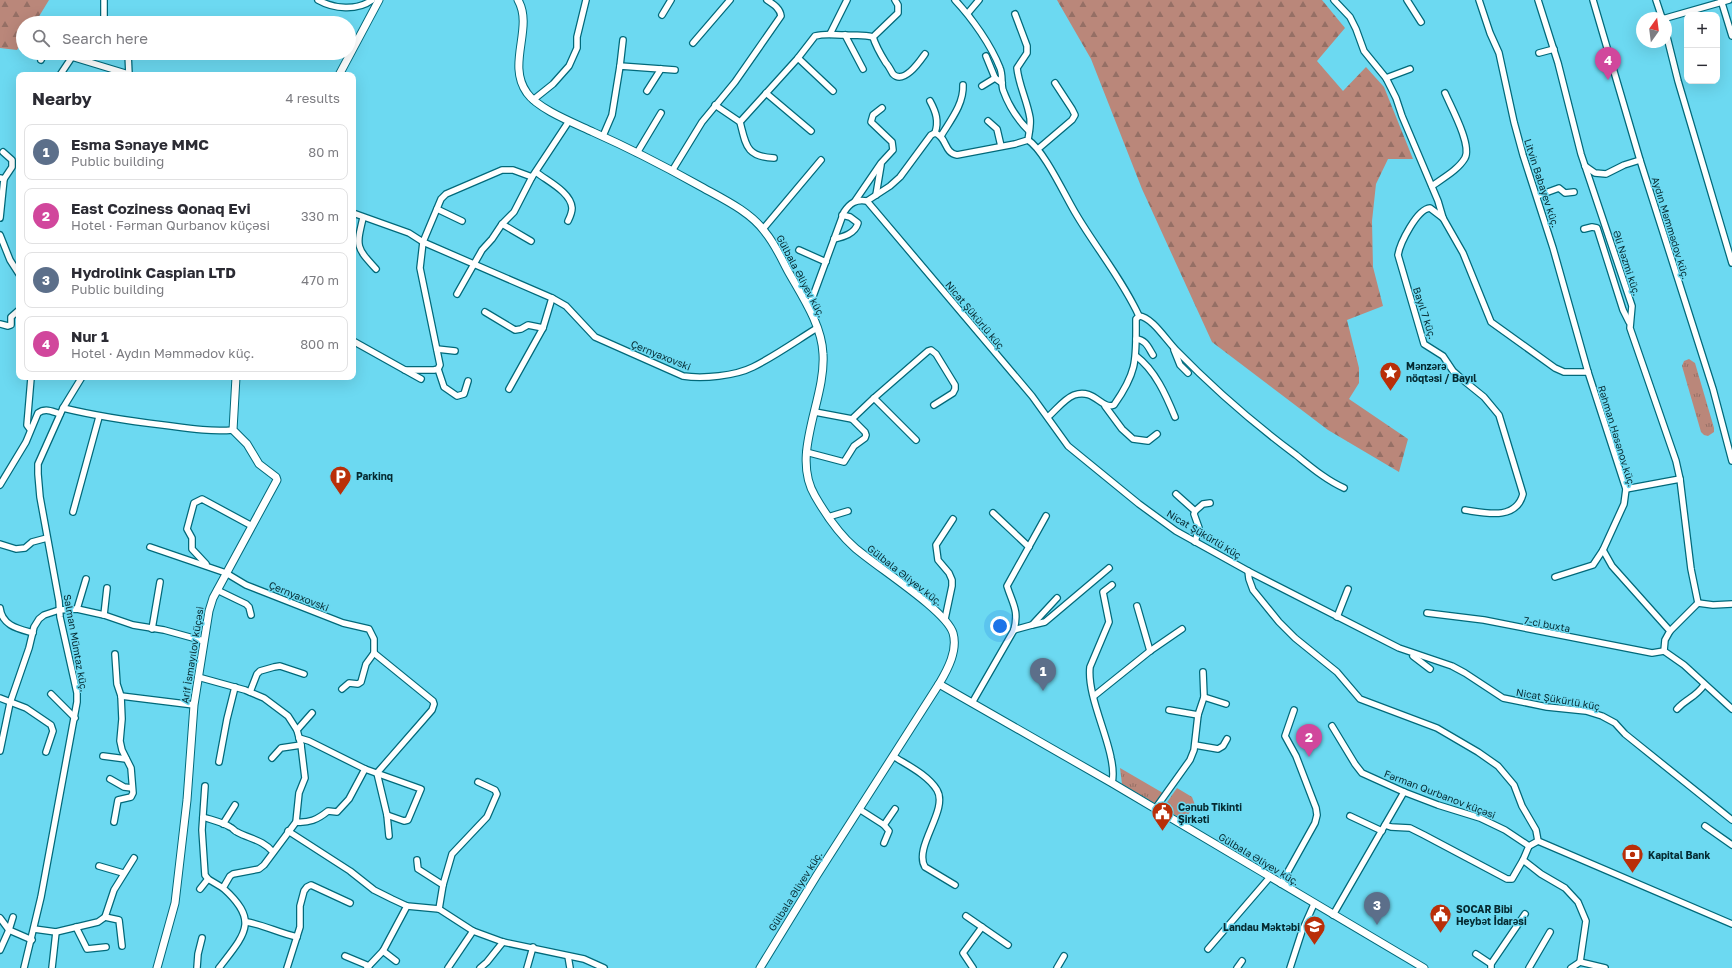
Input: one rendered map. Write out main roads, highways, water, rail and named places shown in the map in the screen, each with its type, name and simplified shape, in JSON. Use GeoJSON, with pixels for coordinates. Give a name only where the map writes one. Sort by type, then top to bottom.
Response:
{"type":"FeatureCollection","features":[{"type":"Feature","properties":{"kind":"place","name":"Nur 1"},"geometry":{"type":"Point","coordinates":[1608,80]}},
{"type":"Feature","properties":{"kind":"place","name":"Mənzərə nöqtəsi / Bayıl"},"geometry":{"type":"Point","coordinates":[1391,392]}},
{"type":"Feature","properties":{"kind":"place","name":"Parkinq"},"geometry":{"type":"Point","coordinates":[340,496]}},
{"type":"Feature","properties":{"kind":"place","name":"Esma Sənaye MMC"},"geometry":{"type":"Point","coordinates":[1043,691]}},
{"type":"Feature","properties":{"kind":"place","name":"East Coziness Qonaq Evi"},"geometry":{"type":"Point","coordinates":[1309,757]}},
{"type":"Feature","properties":{"kind":"place","name":"Cənub Tikinti Şirkəti"},"geometry":{"type":"Point","coordinates":[1162,832]}},
{"type":"Feature","properties":{"kind":"place","name":"Kapital Bank"},"geometry":{"type":"Point","coordinates":[1633,874]}},
{"type":"Feature","properties":{"kind":"place","name":"Hydrolink Caspian LTD"},"geometry":{"type":"Point","coordinates":[1377,925]}},
{"type":"Feature","properties":{"kind":"place","name":"SOCAR Bibi Heybət İdarəsi"},"geometry":{"type":"Point","coordinates":[1441,934]}},
{"type":"Feature","properties":{"kind":"place","name":"Landau Məktəbi"},"geometry":{"type":"Point","coordinates":[1315,946]}}]}
